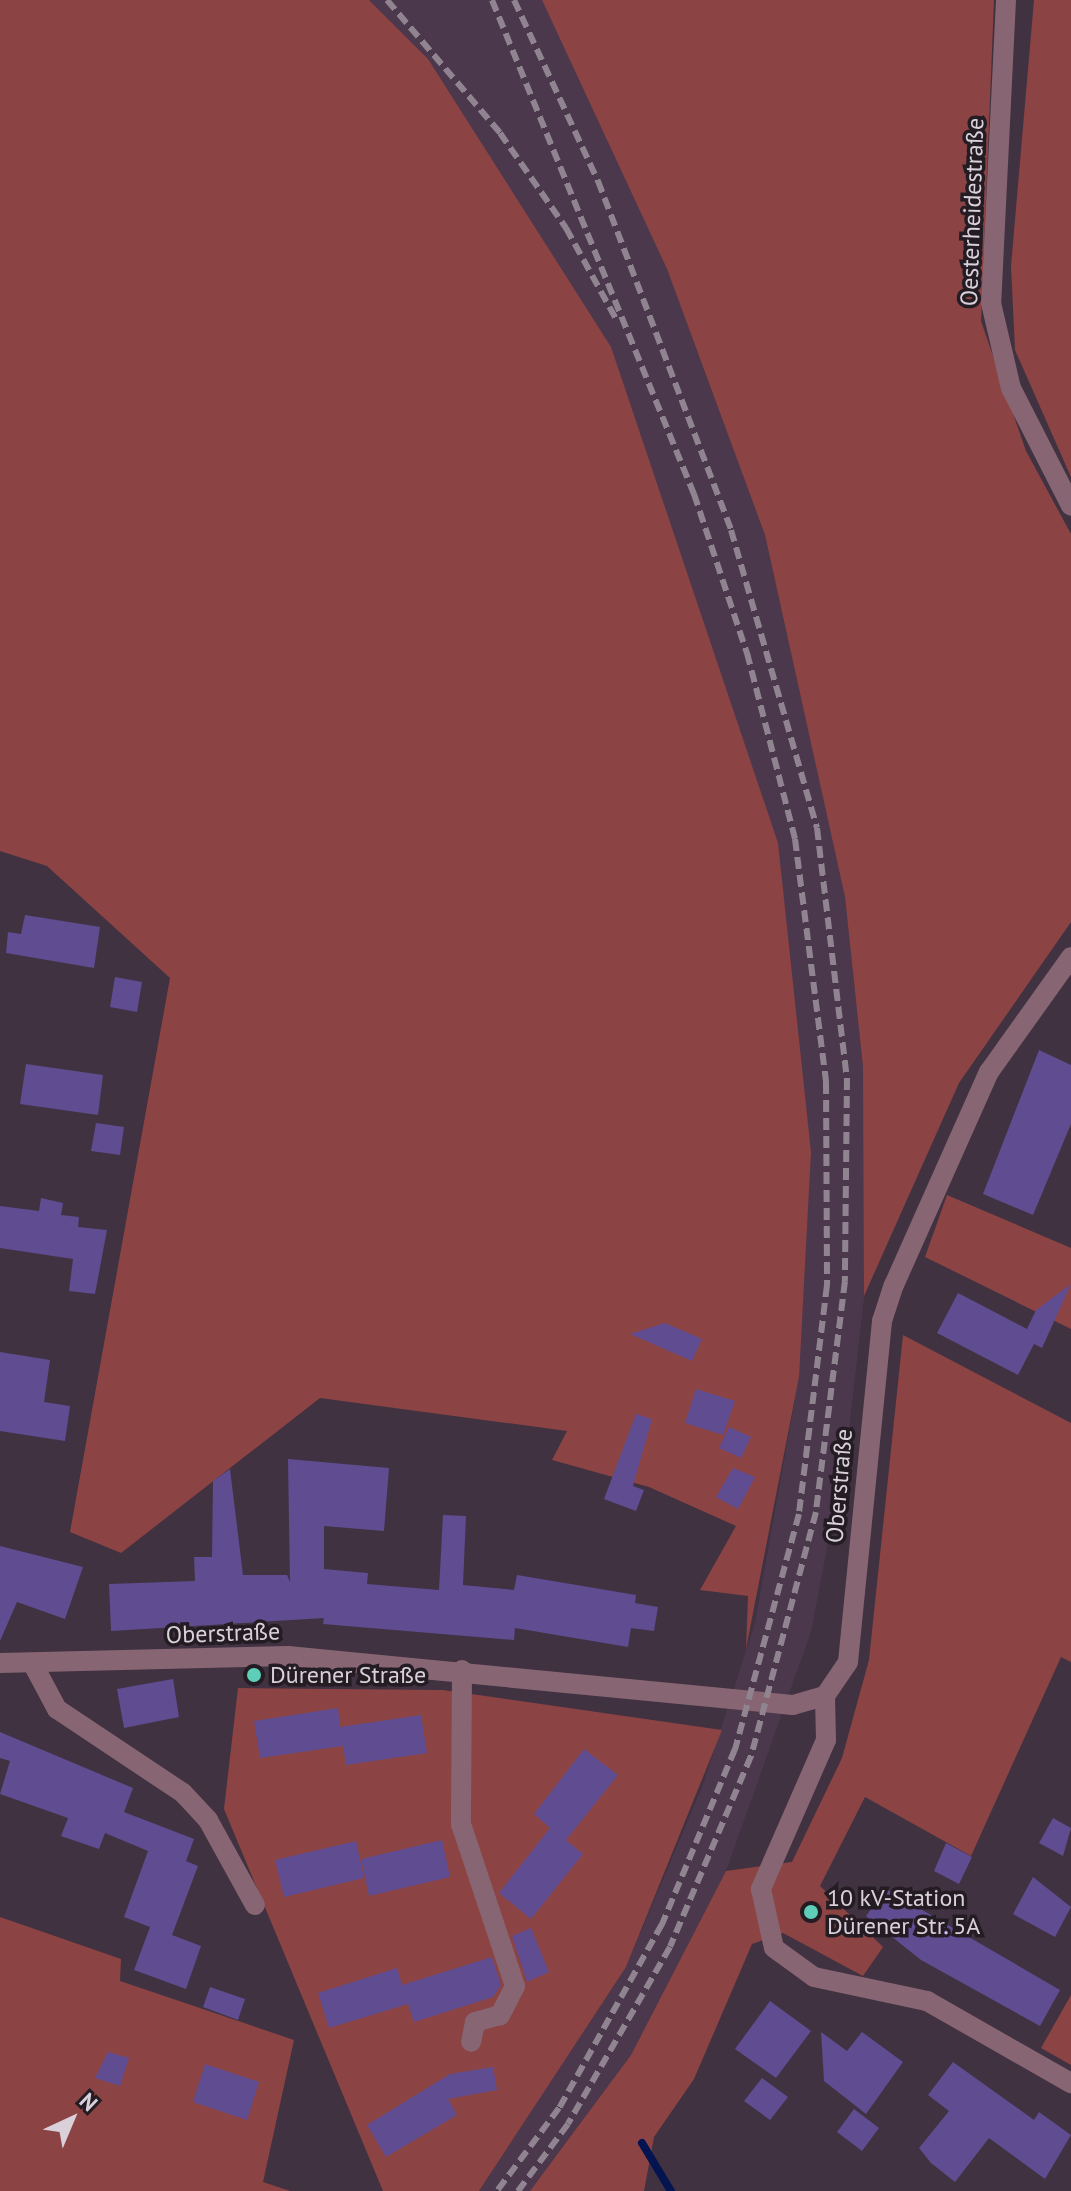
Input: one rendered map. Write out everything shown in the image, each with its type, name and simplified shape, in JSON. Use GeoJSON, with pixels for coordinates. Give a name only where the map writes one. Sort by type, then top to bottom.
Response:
{"type":"FeatureCollection","features":[{"type":"Feature","properties":{"kind":"street","name":"Oesterheidestraße"},"geometry":{"type":"LineString","coordinates":[[1006,0],[991,303],[1011,388],[1071,506]]}},
{"type":"Feature","properties":{"kind":"street","name":"Oberstraße"},"geometry":{"type":"LineString","coordinates":[[0,1663],[34,1666],[288,1656],[462,1670],[793,1705],[825,1696],[848,1662],[880,1334],[894,1285],[989,1072],[1071,957]]}},
{"type":"Feature","properties":{"kind":"street"},"geometry":{"type":"LineString","coordinates":[[34,1666],[57,1709],[183,1793],[208,1820],[255,1905]]}},
{"type":"Feature","properties":{"kind":"street"},"geometry":{"type":"LineString","coordinates":[[462,1670],[461,1824],[515,1986],[500,2015],[475,2022],[471,2042]]}},
{"type":"Feature","properties":{"kind":"street"},"geometry":{"type":"LineString","coordinates":[[825,1696],[826,1740],[761,1889],[774,1948],[814,1977],[927,2001],[1071,2083]]}},
{"type":"Feature","properties":{"kind":"shaded area"},"geometry":{"type":"Polygon","coordinates":[[[0,0],[369,0],[428,59],[611,347],[778,843],[811,1152],[799,1377],[746,1649],[748,1596],[700,1590],[736,1526],[649,1487],[552,1460],[567,1431],[320,1398],[121,1553],[70,1532],[170,978],[47,866],[0,851],[0,0]]]}},
{"type":"Feature","properties":{"kind":"shaded area"},"geometry":{"type":"Polygon","coordinates":[[[369,0],[542,0],[612,144],[667,269],[765,535],[845,897],[863,1067],[867,1272],[848,1438],[811,1632],[726,1871],[631,2055],[530,2191],[479,2191],[626,1967],[703,1785],[755,1623],[799,1377],[428,59],[369,0]]]}},
{"type":"Feature","properties":{"kind":"shaded area"},"geometry":{"type":"Polygon","coordinates":[[[542,0],[994,0],[981,321],[1026,451],[1071,534],[1071,922],[959,1083],[864,1296],[863,1067],[845,897],[765,535],[667,269],[542,0]]]}},
{"type":"Feature","properties":{"kind":"shaded area"},"geometry":{"type":"Polygon","coordinates":[[[1034,0],[1071,0],[1071,477],[1015,350],[1011,266],[1034,0]]]}},
{"type":"Feature","properties":{"kind":"shaded area"},"geometry":{"type":"Polygon","coordinates":[[[947,1195],[1071,1248],[1071,1329],[925,1257],[947,1195]]]}},
{"type":"Feature","properties":{"kind":"shaded area"},"geometry":{"type":"Polygon","coordinates":[[[903,1335],[1071,1423],[1071,1662],[1061,1657],[971,1856],[865,1797],[820,1886],[883,1947],[863,1976],[783,1933],[752,1944],[694,2079],[654,2137],[644,2191],[530,2191],[631,2055],[726,1871],[792,1862],[842,1758],[869,1660],[903,1335]]]}},
{"type":"Feature","properties":{"kind":"shaded area"},"geometry":{"type":"Polygon","coordinates":[[[238,1688],[443,1690],[722,1730],[626,1967],[479,2191],[383,2191],[224,1809],[238,1688]]]}},
{"type":"Feature","properties":{"kind":"shaded area"},"geometry":{"type":"Polygon","coordinates":[[[0,1917],[121,1959],[120,1981],[294,2040],[263,2182],[290,2191],[0,2191],[0,1917]]]}},
{"type":"Feature","properties":{"kind":"shaded area"},"geometry":{"type":"Polygon","coordinates":[[[1071,1995],[1071,2065],[1041,2048],[1071,1995]]]}},
{"type":"Feature","properties":{"kind":"building"},"geometry":{"type":"Polygon","coordinates":[[[25,915],[100,927],[94,968],[6,953],[8,932],[21,934],[25,915]]]}},
{"type":"Feature","properties":{"kind":"building"},"geometry":{"type":"Polygon","coordinates":[[[115,977],[142,982],[137,1012],[110,1007],[115,977]]]}},
{"type":"Feature","properties":{"kind":"building"},"geometry":{"type":"Polygon","coordinates":[[[1039,1050],[1071,1065],[1071,1124],[1033,1215],[983,1194],[1039,1050]]]}},
{"type":"Feature","properties":{"kind":"building"},"geometry":{"type":"Polygon","coordinates":[[[26,1064],[103,1075],[98,1115],[20,1104],[26,1064]]]}},
{"type":"Feature","properties":{"kind":"building"},"geometry":{"type":"Polygon","coordinates":[[[96,1123],[124,1127],[120,1155],[91,1151],[96,1123]]]}},
{"type":"Feature","properties":{"kind":"building"},"geometry":{"type":"Polygon","coordinates":[[[41,1198],[63,1203],[61,1215],[79,1217],[78,1227],[107,1230],[95,1294],[69,1291],[73,1259],[0,1248],[0,1206],[39,1211],[41,1198]]]}},
{"type":"Feature","properties":{"kind":"building"},"geometry":{"type":"Polygon","coordinates":[[[1071,1284],[1042,1348],[1034,1344],[1018,1375],[937,1333],[958,1293],[1027,1329],[1036,1310],[1071,1284]]]}},
{"type":"Feature","properties":{"kind":"building"},"geometry":{"type":"Polygon","coordinates":[[[665,1323],[702,1339],[692,1361],[630,1334],[665,1323]]]}},
{"type":"Feature","properties":{"kind":"building"},"geometry":{"type":"Polygon","coordinates":[[[0,1352],[50,1360],[44,1402],[70,1406],[65,1441],[0,1431],[0,1352]]]}},
{"type":"Feature","properties":{"kind":"building"},"geometry":{"type":"Polygon","coordinates":[[[696,1389],[735,1401],[723,1435],[685,1423],[696,1389]]]}},
{"type":"Feature","properties":{"kind":"building"},"geometry":{"type":"Polygon","coordinates":[[[636,1414],[652,1419],[633,1486],[644,1490],[636,1511],[604,1499],[636,1414]]]}},
{"type":"Feature","properties":{"kind":"building"},"geometry":{"type":"Polygon","coordinates":[[[729,1427],[751,1437],[741,1458],[719,1448],[729,1427]]]}},
{"type":"Feature","properties":{"kind":"building"},"geometry":{"type":"Polygon","coordinates":[[[288,1459],[389,1468],[384,1531],[324,1526],[324,1569],[368,1573],[367,1584],[439,1590],[443,1515],[466,1516],[463,1585],[514,1590],[517,1575],[636,1595],[635,1603],[658,1607],[654,1631],[631,1628],[628,1647],[515,1628],[514,1640],[323,1624],[324,1618],[111,1631],[109,1584],[195,1581],[194,1557],[212,1557],[213,1481],[230,1469],[243,1575],[287,1575],[290,1582],[288,1459]]]}},
{"type":"Feature","properties":{"kind":"building"},"geometry":{"type":"Polygon","coordinates":[[[733,1468],[755,1477],[738,1509],[716,1497],[733,1468]]]}},
{"type":"Feature","properties":{"kind":"building"},"geometry":{"type":"Polygon","coordinates":[[[0,1546],[83,1567],[65,1619],[17,1602],[0,1641],[0,1546]]]}},
{"type":"Feature","properties":{"kind":"building"},"geometry":{"type":"Polygon","coordinates":[[[173,1679],[179,1717],[124,1728],[117,1689],[173,1679]]]}},
{"type":"Feature","properties":{"kind":"building"},"geometry":{"type":"Polygon","coordinates":[[[338,1708],[340,1727],[421,1715],[427,1753],[346,1765],[343,1746],[260,1758],[254,1721],[338,1708]]]}},
{"type":"Feature","properties":{"kind":"building"},"geometry":{"type":"Polygon","coordinates":[[[0,1732],[133,1788],[124,1812],[194,1839],[186,1861],[198,1866],[172,1935],[201,1946],[186,1989],[134,1970],[150,1927],[124,1917],[148,1851],[105,1833],[99,1849],[61,1836],[68,1818],[0,1794],[10,1761],[0,1758],[0,1732]]]}},
{"type":"Feature","properties":{"kind":"building"},"geometry":{"type":"Polygon","coordinates":[[[584,1749],[618,1775],[566,1840],[583,1854],[531,1919],[499,1893],[550,1828],[534,1814],[584,1749]]]}},
{"type":"Feature","properties":{"kind":"building"},"geometry":{"type":"Polygon","coordinates":[[[1053,1818],[1071,1828],[1063,1856],[1039,1843],[1053,1818]]]}},
{"type":"Feature","properties":{"kind":"building"},"geometry":{"type":"Polygon","coordinates":[[[442,1840],[450,1877],[369,1896],[361,1859],[442,1840]]]}},
{"type":"Feature","properties":{"kind":"building"},"geometry":{"type":"Polygon","coordinates":[[[356,1841],[364,1878],[284,1897],[275,1860],[356,1841]]]}},
{"type":"Feature","properties":{"kind":"building"},"geometry":{"type":"Polygon","coordinates":[[[946,1843],[972,1857],[959,1884],[934,1871],[946,1843]]]}},
{"type":"Feature","properties":{"kind":"building"},"geometry":{"type":"Polygon","coordinates":[[[1033,1877],[1071,1907],[1055,1937],[1013,1914],[1033,1877]]]}},
{"type":"Feature","properties":{"kind":"building"},"geometry":{"type":"Polygon","coordinates":[[[886,1889],[1060,1990],[1040,2026],[921,1960],[866,1916],[886,1889]]]}},
{"type":"Feature","properties":{"kind":"building"},"geometry":{"type":"Polygon","coordinates":[[[531,1928],[549,1972],[527,1982],[512,1936],[531,1928]]]}},
{"type":"Feature","properties":{"kind":"building"},"geometry":{"type":"Polygon","coordinates":[[[492,1957],[501,1985],[493,1997],[414,2022],[408,2004],[329,2028],[318,1993],[397,1968],[402,1985],[492,1957]]]}},
{"type":"Feature","properties":{"kind":"building"},"geometry":{"type":"Polygon","coordinates":[[[210,1987],[245,1999],[238,2020],[203,2007],[210,1987]]]}},
{"type":"Feature","properties":{"kind":"building"},"geometry":{"type":"Polygon","coordinates":[[[770,2001],[811,2031],[776,2078],[735,2049],[770,2001]]]}},
{"type":"Feature","properties":{"kind":"building"},"geometry":{"type":"Polygon","coordinates":[[[821,2032],[847,2051],[862,2032],[903,2062],[866,2114],[824,2081],[821,2032]]]}},
{"type":"Feature","properties":{"kind":"building"},"geometry":{"type":"Polygon","coordinates":[[[108,2052],[129,2058],[120,2086],[95,2078],[108,2052]]]}},
{"type":"Feature","properties":{"kind":"building"},"geometry":{"type":"Polygon","coordinates":[[[953,2062],[1034,2120],[1039,2112],[1071,2135],[1045,2179],[989,2138],[955,2182],[931,2163],[919,2148],[949,2111],[928,2095],[953,2062]]]}},
{"type":"Feature","properties":{"kind":"building"},"geometry":{"type":"Polygon","coordinates":[[[205,2064],[259,2082],[247,2120],[193,2102],[205,2064]]]}},
{"type":"Feature","properties":{"kind":"building"},"geometry":{"type":"Polygon","coordinates":[[[493,2067],[497,2090],[448,2099],[457,2115],[386,2157],[367,2125],[450,2074],[493,2067]]]}},
{"type":"Feature","properties":{"kind":"building"},"geometry":{"type":"Polygon","coordinates":[[[762,2078],[788,2097],[770,2120],[744,2101],[762,2078]]]}},
{"type":"Feature","properties":{"kind":"building"},"geometry":{"type":"Polygon","coordinates":[[[854,2109],[879,2128],[862,2151],[837,2132],[854,2109]]]}},
{"type":"Feature","properties":{"kind":"waterway"},"geometry":{"type":"LineString","coordinates":[[642,2143],[671,2191]]}},
{"type":"Feature","properties":{"kind":"railway"},"geometry":{"type":"LineString","coordinates":[[387,0],[500,133],[566,228],[616,319]]}},
{"type":"Feature","properties":{"kind":"railway"},"geometry":{"type":"LineString","coordinates":[[492,0],[694,494],[747,653],[795,839],[826,1082],[827,1285],[799,1514],[735,1749],[662,1924],[559,2108],[497,2191]]}},
{"type":"Feature","properties":{"kind":"railway"},"geometry":{"type":"LineString","coordinates":[[514,0],[598,181],[731,530],[817,828],[847,1078],[845,1281],[816,1512],[751,1756],[670,1947],[568,2124],[518,2191]]}},
{"type":"Feature","properties":{"kind":"place","name":"Dürener Straße"},"geometry":{"type":"Point","coordinates":[254,1675]}},
{"type":"Feature","properties":{"kind":"place","name":"10 kV-Station Dürener Str. 5A"},"geometry":{"type":"Point","coordinates":[811,1912]}}]}
